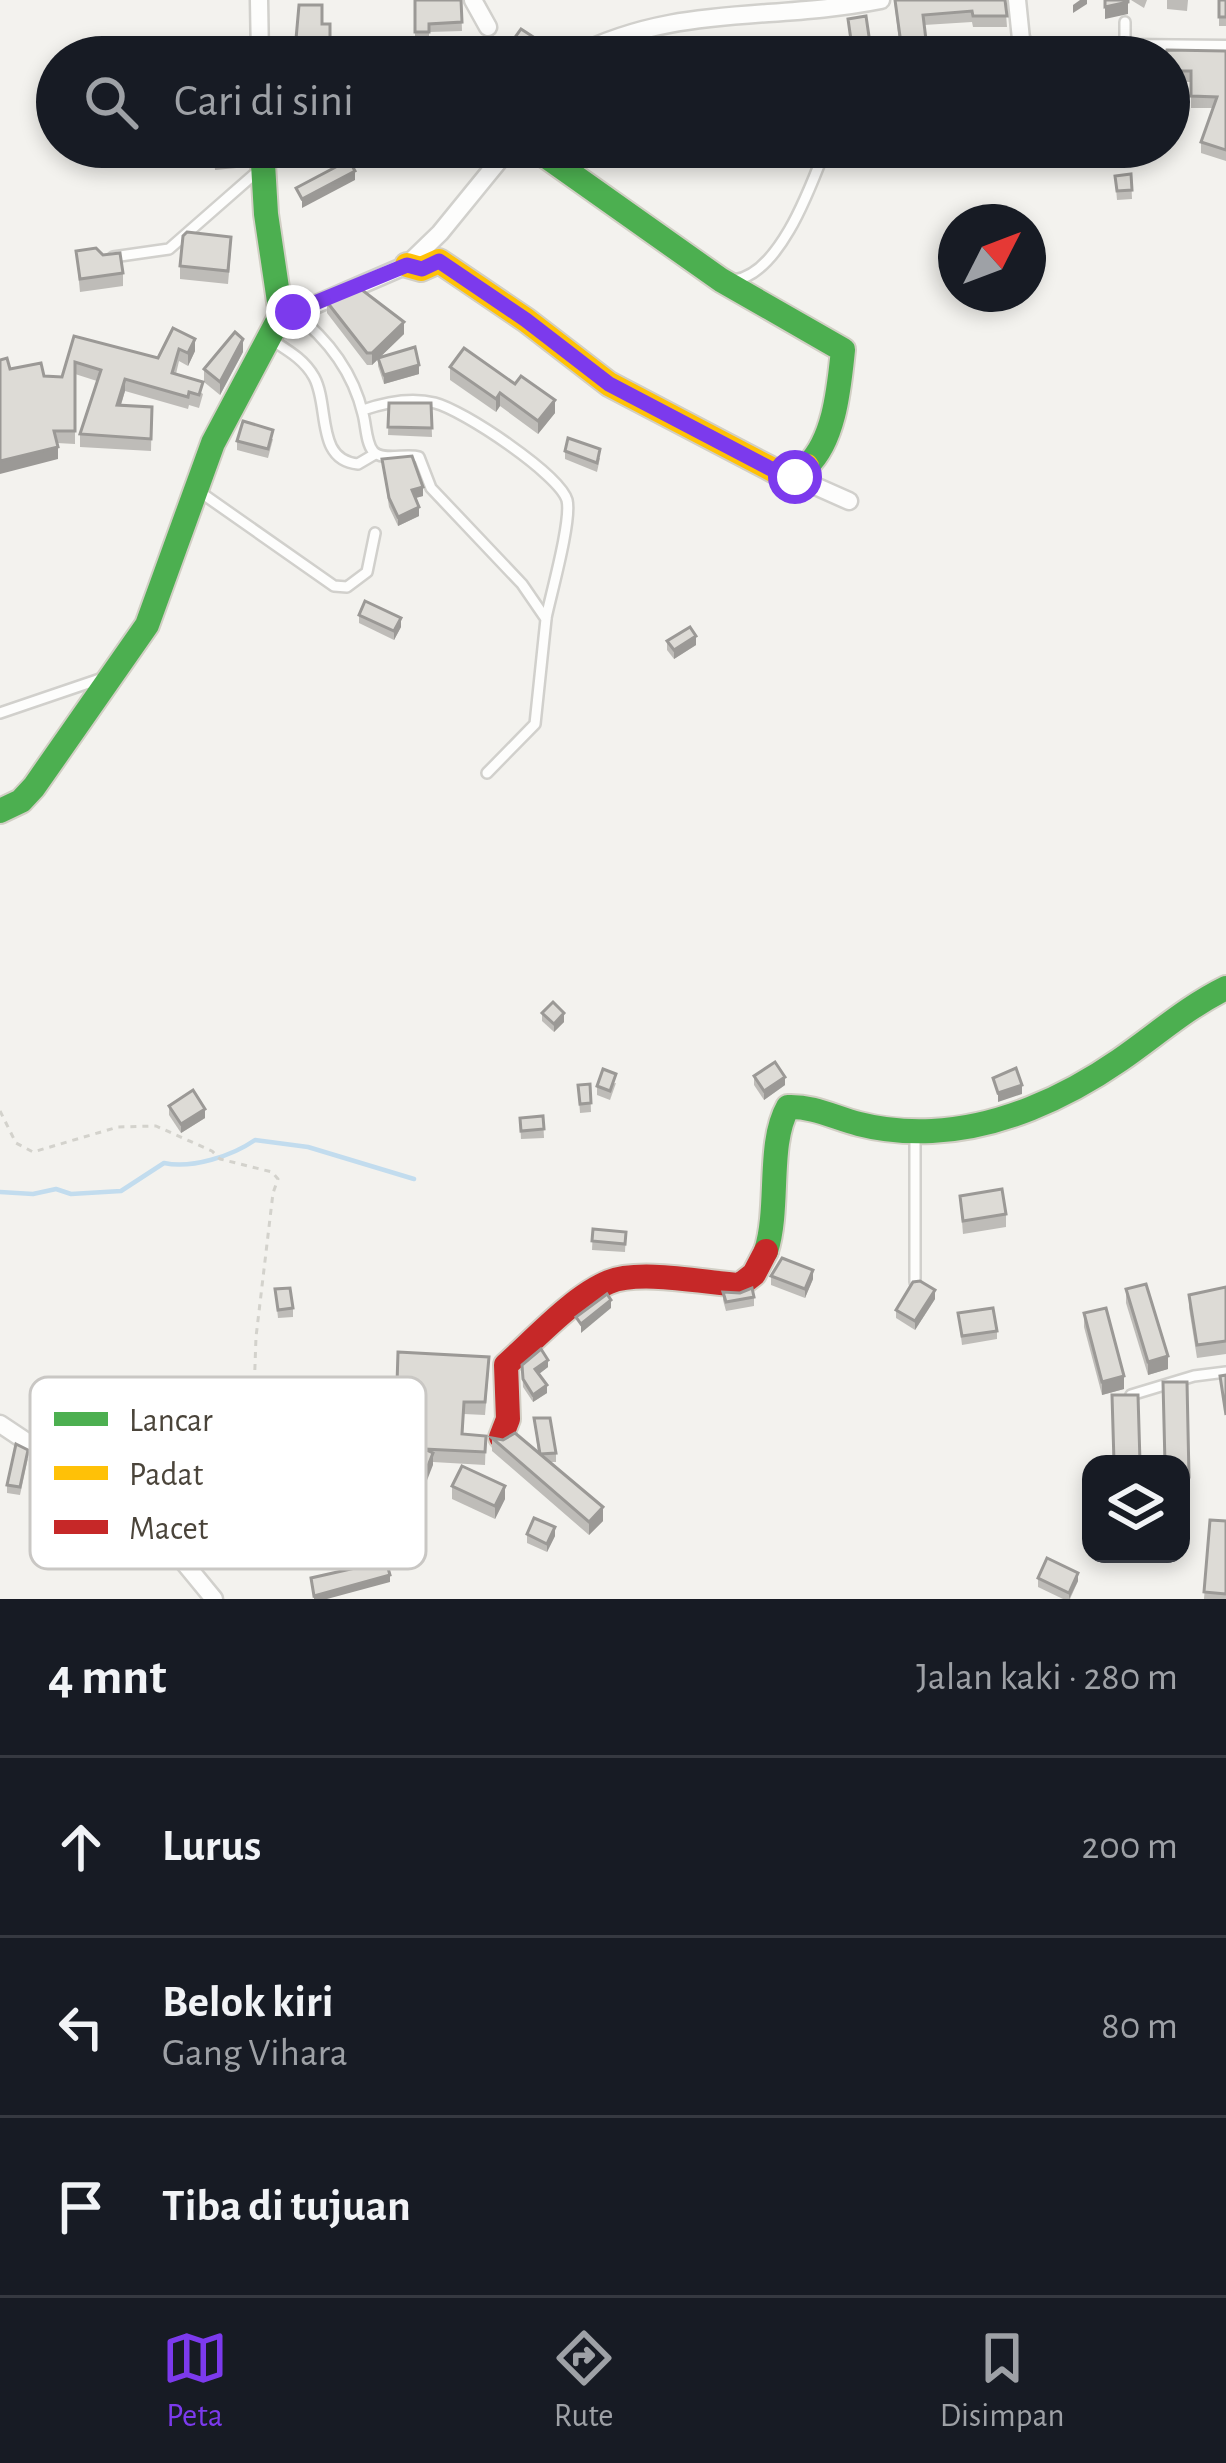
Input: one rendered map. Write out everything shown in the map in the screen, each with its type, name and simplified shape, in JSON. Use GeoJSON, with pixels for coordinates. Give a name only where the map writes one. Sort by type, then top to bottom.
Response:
{"type":"FeatureCollection","features":[{"type":"Feature","properties":{"kind":"street"},"geometry":{"type":"LineString","coordinates":[[259,0],[260,36]]}},
{"type":"Feature","properties":{"kind":"street"},"geometry":{"type":"LineString","coordinates":[[473,0],[488,27]]}},
{"type":"Feature","properties":{"kind":"street"},"geometry":{"type":"LineString","coordinates":[[622,36],[646,26],[734,13],[781,14],[881,0]]}},
{"type":"Feature","properties":{"kind":"street"},"geometry":{"type":"LineString","coordinates":[[1017,0],[1021,36]]}},
{"type":"Feature","properties":{"kind":"street"},"geometry":{"type":"LineString","coordinates":[[1190,50],[1226,50]]}},
{"type":"Feature","properties":{"kind":"street"},"geometry":{"type":"LineString","coordinates":[[264,168],[287,314]]}},
{"type":"Feature","properties":{"kind":"street"},"geometry":{"type":"LineString","coordinates":[[0,812],[28,794],[147,625],[213,443],[287,314],[407,265],[493,168]]}},
{"type":"Feature","properties":{"kind":"street"},"geometry":{"type":"LineString","coordinates":[[562,168],[721,280],[843,350],[839,388],[820,453],[795,477]]}},
{"type":"Feature","properties":{"kind":"street"},"geometry":{"type":"LineString","coordinates":[[407,265],[422,269],[439,261],[609,384],[775,471],[849,501]]}},
{"type":"Feature","properties":{"kind":"street"},"geometry":{"type":"LineString","coordinates":[[501,1437],[511,1415],[504,1379],[507,1363],[602,1284],[643,1278],[740,1285],[754,1277],[767,1258],[780,1121],[788,1107],[869,1126],[915,1130],[973,1124],[1040,1103],[1119,1061],[1204,998],[1226,988]]}},
{"type":"Feature","properties":{"kind":"street"},"geometry":{"type":"LineString","coordinates":[[0,1424],[30,1443]]}},
{"type":"Feature","properties":{"kind":"street"},"geometry":{"type":"LineString","coordinates":[[192,1569],[214,1599]]}},
{"type":"Feature","properties":{"kind":"lane"},"geometry":{"type":"LineString","coordinates":[[1124,22],[1124,36]]}},
{"type":"Feature","properties":{"kind":"lane"},"geometry":{"type":"LineString","coordinates":[[105,259],[170,249],[251,168]]}},
{"type":"Feature","properties":{"kind":"lane"},"geometry":{"type":"LineString","coordinates":[[721,280],[748,277],[778,247],[817,168]]}},
{"type":"Feature","properties":{"kind":"lane"},"geometry":{"type":"LineString","coordinates":[[287,314],[329,345],[363,410],[375,454]]}},
{"type":"Feature","properties":{"kind":"lane"},"geometry":{"type":"LineString","coordinates":[[270,339],[312,372],[334,453],[358,464],[375,454],[419,457],[430,488],[513,574],[546,619]]}},
{"type":"Feature","properties":{"kind":"lane"},"geometry":{"type":"LineString","coordinates":[[363,410],[407,401],[451,408],[562,489],[568,511],[546,619],[535,724],[488,773]]}},
{"type":"Feature","properties":{"kind":"lane"},"geometry":{"type":"LineString","coordinates":[[196,488],[334,586],[347,587],[367,572],[375,533]]}},
{"type":"Feature","properties":{"kind":"lane"},"geometry":{"type":"LineString","coordinates":[[0,713],[114,674]]}},
{"type":"Feature","properties":{"kind":"lane"},"geometry":{"type":"LineString","coordinates":[[915,1130],[915,1282]]}},
{"type":"Feature","properties":{"kind":"lane"},"geometry":{"type":"LineString","coordinates":[[1131,1395],[1194,1376],[1226,1372]]}},
{"type":"Feature","properties":{"kind":"path"},"geometry":{"type":"LineString","coordinates":[[0,1111],[16,1143],[33,1152],[118,1127],[156,1126],[220,1159],[272,1172],[278,1179],[255,1377]]}},
{"type":"Feature","properties":{"kind":"path"},"geometry":{"type":"LineString","coordinates":[[200,1579],[203,1569]]}},
{"type":"Feature","properties":{"kind":"building"},"geometry":{"type":"Polygon","coordinates":[[[415,0],[461,0],[462,22],[429,24],[429,32],[415,32],[415,0]]]}},
{"type":"Feature","properties":{"kind":"building"},"geometry":{"type":"Polygon","coordinates":[[[895,0],[1005,0],[1007,16],[973,16],[972,11],[923,15],[926,36],[900,36],[895,0]]]}},
{"type":"Feature","properties":{"kind":"building"},"geometry":{"type":"Polygon","coordinates":[[[1105,0],[1128,0],[1128,2],[1105,7],[1105,0]]]}},
{"type":"Feature","properties":{"kind":"building"},"geometry":{"type":"Polygon","coordinates":[[[1219,0],[1226,0],[1226,17],[1219,17],[1219,0]]]}},
{"type":"Feature","properties":{"kind":"building"},"geometry":{"type":"Polygon","coordinates":[[[299,5],[322,5],[322,24],[330,24],[330,36],[296,36],[299,5]]]}},
{"type":"Feature","properties":{"kind":"building"},"geometry":{"type":"Polygon","coordinates":[[[866,16],[869,36],[850,36],[848,19],[866,16]]]}},
{"type":"Feature","properties":{"kind":"building"},"geometry":{"type":"Polygon","coordinates":[[[1190,50],[1226,51],[1226,150],[1201,142],[1217,97],[1191,96],[1190,50]]]}},
{"type":"Feature","properties":{"kind":"building"},"geometry":{"type":"Polygon","coordinates":[[[334,168],[355,171],[302,199],[296,188],[334,168]]]}},
{"type":"Feature","properties":{"kind":"building"},"geometry":{"type":"Polygon","coordinates":[[[1131,174],[1132,190],[1117,191],[1115,176],[1131,174]]]}},
{"type":"Feature","properties":{"kind":"building"},"geometry":{"type":"Polygon","coordinates":[[[187,232],[231,237],[228,271],[180,266],[187,232]]]}},
{"type":"Feature","properties":{"kind":"building"},"geometry":{"type":"Polygon","coordinates":[[[96,248],[103,255],[120,253],[123,273],[80,279],[76,251],[96,248]]]}},
{"type":"Feature","properties":{"kind":"building"},"geometry":{"type":"Polygon","coordinates":[[[366,285],[362,290],[404,322],[372,353],[367,353],[327,302],[366,285]]]}},
{"type":"Feature","properties":{"kind":"building"},"geometry":{"type":"Polygon","coordinates":[[[173,328],[195,339],[188,353],[179,349],[172,373],[203,382],[199,395],[189,392],[188,397],[125,379],[117,405],[152,407],[151,439],[80,434],[101,370],[75,362],[75,431],[54,431],[58,447],[0,461],[0,360],[7,358],[10,369],[41,363],[44,376],[62,377],[74,336],[158,358],[173,328]]]}},
{"type":"Feature","properties":{"kind":"building"},"geometry":{"type":"Polygon","coordinates":[[[235,332],[243,339],[220,382],[204,369],[235,332]]]}},
{"type":"Feature","properties":{"kind":"building"},"geometry":{"type":"Polygon","coordinates":[[[415,347],[419,365],[384,375],[378,358],[415,347]]]}},
{"type":"Feature","properties":{"kind":"building"},"geometry":{"type":"Polygon","coordinates":[[[464,348],[515,384],[521,376],[555,400],[538,421],[500,393],[496,399],[450,367],[464,348]]]}},
{"type":"Feature","properties":{"kind":"building"},"geometry":{"type":"Polygon","coordinates":[[[389,403],[431,403],[432,428],[388,427],[389,403]]]}},
{"type":"Feature","properties":{"kind":"building"},"geometry":{"type":"Polygon","coordinates":[[[243,421],[273,430],[268,449],[237,441],[243,421]]]}},
{"type":"Feature","properties":{"kind":"building"},"geometry":{"type":"Polygon","coordinates":[[[568,438],[600,449],[597,463],[565,451],[568,438]]]}},
{"type":"Feature","properties":{"kind":"building"},"geometry":{"type":"Polygon","coordinates":[[[412,456],[423,487],[412,490],[419,507],[398,517],[389,498],[382,459],[412,456]]]}},
{"type":"Feature","properties":{"kind":"building"},"geometry":{"type":"Polygon","coordinates":[[[365,601],[401,618],[394,631],[359,615],[365,601]]]}},
{"type":"Feature","properties":{"kind":"building"},"geometry":{"type":"Polygon","coordinates":[[[690,627],[696,636],[674,650],[667,641],[690,627]]]}},
{"type":"Feature","properties":{"kind":"building"},"geometry":{"type":"Polygon","coordinates":[[[553,1002],[564,1013],[554,1024],[542,1013],[553,1002]]]}},
{"type":"Feature","properties":{"kind":"building"},"geometry":{"type":"Polygon","coordinates":[[[775,1062],[785,1077],[764,1091],[754,1076],[775,1062]]]}},
{"type":"Feature","properties":{"kind":"building"},"geometry":{"type":"Polygon","coordinates":[[[1016,1068],[1022,1085],[998,1093],[993,1078],[1016,1068]]]}},
{"type":"Feature","properties":{"kind":"building"},"geometry":{"type":"Polygon","coordinates":[[[603,1069],[616,1074],[610,1091],[597,1086],[603,1069]]]}},
{"type":"Feature","properties":{"kind":"building"},"geometry":{"type":"Polygon","coordinates":[[[590,1084],[591,1103],[580,1104],[578,1085],[590,1084]]]}},
{"type":"Feature","properties":{"kind":"building"},"geometry":{"type":"Polygon","coordinates":[[[193,1090],[205,1109],[181,1124],[169,1106],[193,1090]]]}},
{"type":"Feature","properties":{"kind":"building"},"geometry":{"type":"Polygon","coordinates":[[[543,1116],[544,1129],[521,1131],[520,1118],[543,1116]]]}},
{"type":"Feature","properties":{"kind":"building"},"geometry":{"type":"Polygon","coordinates":[[[1002,1189],[1006,1214],[963,1221],[960,1196],[1002,1189]]]}},
{"type":"Feature","properties":{"kind":"building"},"geometry":{"type":"Polygon","coordinates":[[[593,1229],[626,1232],[625,1244],[592,1241],[593,1229]]]}},
{"type":"Feature","properties":{"kind":"building"},"geometry":{"type":"Polygon","coordinates":[[[782,1258],[813,1270],[805,1289],[771,1276],[782,1258]]]}},
{"type":"Feature","properties":{"kind":"building"},"geometry":{"type":"Polygon","coordinates":[[[913,1282],[935,1290],[915,1321],[896,1310],[913,1282]]]}},
{"type":"Feature","properties":{"kind":"building"},"geometry":{"type":"Polygon","coordinates":[[[1146,1284],[1168,1356],[1148,1362],[1126,1289],[1146,1284]]]}},
{"type":"Feature","properties":{"kind":"building"},"geometry":{"type":"Polygon","coordinates":[[[1226,1287],[1226,1341],[1197,1345],[1189,1295],[1226,1287]]]}},
{"type":"Feature","properties":{"kind":"building"},"geometry":{"type":"Polygon","coordinates":[[[290,1288],[293,1308],[278,1310],[275,1289],[290,1288]]]}},
{"type":"Feature","properties":{"kind":"building"},"geometry":{"type":"Polygon","coordinates":[[[752,1288],[754,1297],[726,1302],[723,1292],[752,1288]]]}},
{"type":"Feature","properties":{"kind":"building"},"geometry":{"type":"Polygon","coordinates":[[[607,1294],[611,1300],[581,1324],[576,1317],[607,1294]]]}},
{"type":"Feature","properties":{"kind":"building"},"geometry":{"type":"Polygon","coordinates":[[[993,1308],[997,1331],[962,1336],[958,1313],[993,1308]]]}},
{"type":"Feature","properties":{"kind":"building"},"geometry":{"type":"Polygon","coordinates":[[[1106,1308],[1124,1376],[1102,1382],[1084,1313],[1106,1308]]]}},
{"type":"Feature","properties":{"kind":"building"},"geometry":{"type":"Polygon","coordinates":[[[541,1349],[548,1360],[535,1369],[547,1385],[533,1395],[523,1379],[522,1365],[541,1349]]]}},
{"type":"Feature","properties":{"kind":"building"},"geometry":{"type":"Polygon","coordinates":[[[398,1352],[489,1357],[485,1402],[464,1402],[462,1434],[486,1436],[485,1452],[426,1449],[426,1377],[397,1377],[398,1352]]]}},
{"type":"Feature","properties":{"kind":"building"},"geometry":{"type":"Polygon","coordinates":[[[1226,1375],[1226,1415],[1220,1376],[1226,1375]]]}},
{"type":"Feature","properties":{"kind":"building"},"geometry":{"type":"Polygon","coordinates":[[[1163,1382],[1187,1382],[1189,1455],[1165,1455],[1163,1382]]]}},
{"type":"Feature","properties":{"kind":"building"},"geometry":{"type":"Polygon","coordinates":[[[1112,1395],[1138,1395],[1140,1455],[1114,1455],[1112,1395]]]}},
{"type":"Feature","properties":{"kind":"building"},"geometry":{"type":"Polygon","coordinates":[[[534,1418],[550,1418],[556,1453],[540,1454],[534,1418]]]}},
{"type":"Feature","properties":{"kind":"building"},"geometry":{"type":"Polygon","coordinates":[[[515,1433],[603,1507],[589,1522],[492,1438],[503,1440],[515,1433]]]}},
{"type":"Feature","properties":{"kind":"building"},"geometry":{"type":"Polygon","coordinates":[[[16,1444],[28,1450],[20,1487],[7,1485],[16,1444]]]}},
{"type":"Feature","properties":{"kind":"building"},"geometry":{"type":"Polygon","coordinates":[[[462,1466],[505,1486],[495,1506],[452,1486],[462,1466]]]}},
{"type":"Feature","properties":{"kind":"building"},"geometry":{"type":"Polygon","coordinates":[[[534,1518],[555,1527],[547,1544],[527,1534],[534,1518]]]}},
{"type":"Feature","properties":{"kind":"building"},"geometry":{"type":"Polygon","coordinates":[[[1210,1520],[1226,1521],[1226,1594],[1204,1592],[1210,1520]]]}},
{"type":"Feature","properties":{"kind":"building"},"geometry":{"type":"Polygon","coordinates":[[[1047,1558],[1078,1573],[1069,1593],[1038,1578],[1047,1558]]]}},
{"type":"Feature","properties":{"kind":"building"},"geometry":{"type":"Polygon","coordinates":[[[351,1569],[388,1569],[390,1575],[314,1596],[311,1578],[351,1569]]]}},
{"type":"Feature","properties":{"kind":"waterway"},"geometry":{"type":"LineString","coordinates":[[0,1192],[121,1191],[164,1163],[211,1160],[255,1140],[308,1147],[414,1179]]}},
{"type":"Feature","properties":{"kind":"traffic: fast"},"geometry":{"type":"LineString","coordinates":[[0,811],[21,801],[34,787],[147,625],[213,443],[281,315],[263,168]]}},
{"type":"Feature","properties":{"kind":"traffic: fast"},"geometry":{"type":"LineString","coordinates":[[563,168],[721,280],[843,350],[830,427],[807,466]]}},
{"type":"Feature","properties":{"kind":"traffic: fast"},"geometry":{"type":"LineString","coordinates":[[766,1251],[778,1139],[788,1107],[895,1130],[982,1124],[1031,1109],[1077,1087],[1226,988]]}},
{"type":"Feature","properties":{"kind":"traffic: slow"},"geometry":{"type":"LineString","coordinates":[[407,265],[421,269],[439,261],[609,384],[775,471],[795,477],[807,466]]}},
{"type":"Feature","properties":{"kind":"traffic: jam"},"geometry":{"type":"LineString","coordinates":[[501,1437],[508,1419],[506,1365],[582,1297],[622,1278],[740,1285],[754,1274],[766,1251]]}},
{"type":"Feature","properties":{"kind":"route"},"geometry":{"type":"LineString","coordinates":[[293,312],[407,265],[422,269],[439,261],[609,384],[795,477]]}}]}
